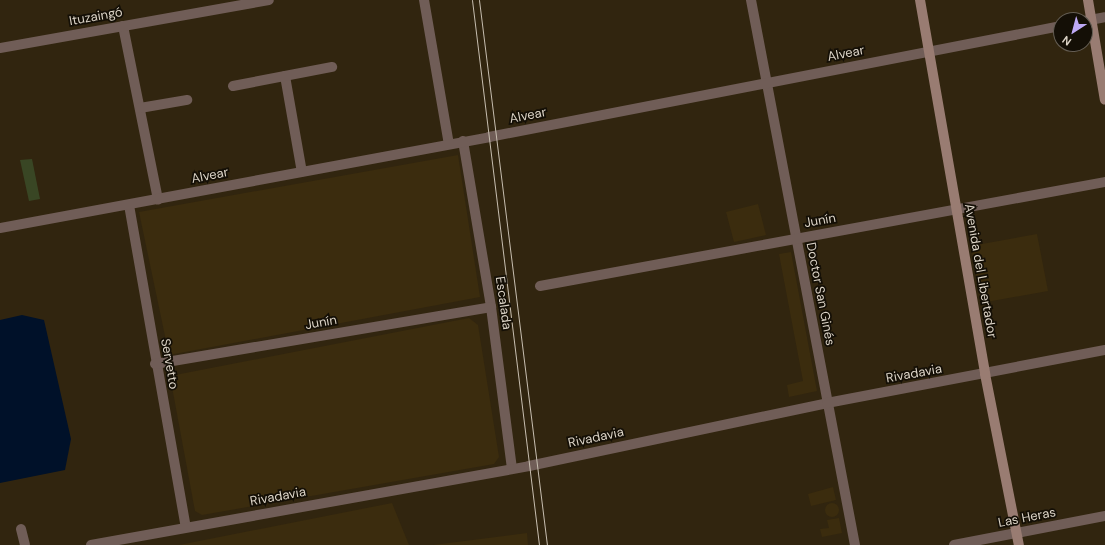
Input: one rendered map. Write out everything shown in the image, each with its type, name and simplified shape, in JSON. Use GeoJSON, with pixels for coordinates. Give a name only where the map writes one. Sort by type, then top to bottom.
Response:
{"type":"FeatureCollection","features":[{"type":"Feature","properties":{"kind":"main road","name":"Avenida del Libertador"},"geometry":{"type":"LineString","coordinates":[[920,0],[985,374],[1019,545]]}},
{"type":"Feature","properties":{"kind":"main road"},"geometry":{"type":"LineString","coordinates":[[1088,0],[1088,12]]}},
{"type":"Feature","properties":{"kind":"main road"},"geometry":{"type":"LineString","coordinates":[[1093,44],[1105,100]]}},
{"type":"Feature","properties":{"kind":"street","name":"Ituzaingó"},"geometry":{"type":"LineString","coordinates":[[0,48],[268,0]]}},
{"type":"Feature","properties":{"kind":"street"},"geometry":{"type":"LineString","coordinates":[[424,0],[449,144]]}},
{"type":"Feature","properties":{"kind":"street","name":"Doctor San Ginés"},"geometry":{"type":"LineString","coordinates":[[751,0],[855,545]]}},
{"type":"Feature","properties":{"kind":"street"},"geometry":{"type":"LineString","coordinates":[[1093,20],[1105,17]]}},
{"type":"Feature","properties":{"kind":"street"},"geometry":{"type":"LineString","coordinates":[[123,26],[158,199]]}},
{"type":"Feature","properties":{"kind":"street","name":"Alvear"},"geometry":{"type":"LineString","coordinates":[[0,228],[129,205],[1053,28]]}},
{"type":"Feature","properties":{"kind":"street"},"geometry":{"type":"LineString","coordinates":[[233,86],[332,67]]}},
{"type":"Feature","properties":{"kind":"street"},"geometry":{"type":"LineString","coordinates":[[285,76],[302,172]]}},
{"type":"Feature","properties":{"kind":"street"},"geometry":{"type":"LineString","coordinates":[[140,108],[187,100]]}},
{"type":"Feature","properties":{"kind":"street","name":"Escalada"},"geometry":{"type":"LineString","coordinates":[[463,141],[491,307],[512,469]]}},
{"type":"Feature","properties":{"kind":"street","name":"Junín"},"geometry":{"type":"LineString","coordinates":[[540,286],[1105,182]]}},
{"type":"Feature","properties":{"kind":"street","name":"Servetto"},"geometry":{"type":"LineString","coordinates":[[129,205],[155,364],[186,527]]}},
{"type":"Feature","properties":{"kind":"street","name":"Junín"},"geometry":{"type":"LineString","coordinates":[[155,364],[491,307]]}},
{"type":"Feature","properties":{"kind":"street","name":"Rivadavia"},"geometry":{"type":"LineString","coordinates":[[92,545],[512,469],[827,403],[1105,350]]}},
{"type":"Feature","properties":{"kind":"street","name":"Las Heras"},"geometry":{"type":"LineString","coordinates":[[954,545],[1105,516]]}},
{"type":"Feature","properties":{"kind":"street"},"geometry":{"type":"LineString","coordinates":[[21,529],[25,545]]}},
{"type":"Feature","properties":{"kind":"shaded area"},"geometry":{"type":"Polygon","coordinates":[[[458,155],[480,297],[169,355],[139,212],[458,155]]]}},
{"type":"Feature","properties":{"kind":"shaded area"},"geometry":{"type":"Polygon","coordinates":[[[758,204],[766,235],[734,242],[726,212],[758,204]]]}},
{"type":"Feature","properties":{"kind":"shaded area"},"geometry":{"type":"Polygon","coordinates":[[[1037,234],[1048,291],[981,303],[971,246],[1037,234]]]}},
{"type":"Feature","properties":{"kind":"shaded area"},"geometry":{"type":"Polygon","coordinates":[[[791,252],[817,391],[789,397],[787,385],[803,381],[779,254],[791,252]]]}},
{"type":"Feature","properties":{"kind":"shaded area"},"geometry":{"type":"Polygon","coordinates":[[[469,318],[478,325],[499,457],[494,464],[202,515],[195,511],[170,376],[469,318]]]}},
{"type":"Feature","properties":{"kind":"shaded area"},"geometry":{"type":"Polygon","coordinates":[[[833,487],[836,500],[811,506],[808,494],[833,487]]]}},
{"type":"Feature","properties":{"kind":"shaded area"},"geometry":{"type":"Polygon","coordinates":[[[392,503],[409,545],[179,545],[392,503]]]}},
{"type":"Feature","properties":{"kind":"shaded area"},"geometry":{"type":"Polygon","coordinates":[[[832,503],[837,505],[839,510],[837,515],[832,517],[827,515],[825,510],[827,505],[832,503]]]}},
{"type":"Feature","properties":{"kind":"shaded area"},"geometry":{"type":"Polygon","coordinates":[[[839,518],[842,533],[822,537],[820,529],[829,528],[827,520],[839,518]]]}},
{"type":"Feature","properties":{"kind":"shaded area"},"geometry":{"type":"Polygon","coordinates":[[[527,533],[528,545],[433,545],[527,533]]]}},
{"type":"Feature","properties":{"kind":"green space"},"geometry":{"type":"Polygon","coordinates":[[[32,159],[40,199],[29,201],[20,160],[32,159]]]}},
{"type":"Feature","properties":{"kind":"water"},"geometry":{"type":"Polygon","coordinates":[[[22,315],[44,320],[71,439],[65,470],[0,483],[0,320],[22,315]]]}},
{"type":"Feature","properties":{"kind":"tram line"},"geometry":{"type":"LineString","coordinates":[[472,0],[539,545]]}},
{"type":"Feature","properties":{"kind":"tram line"},"geometry":{"type":"LineString","coordinates":[[479,0],[547,545]]}}]}
